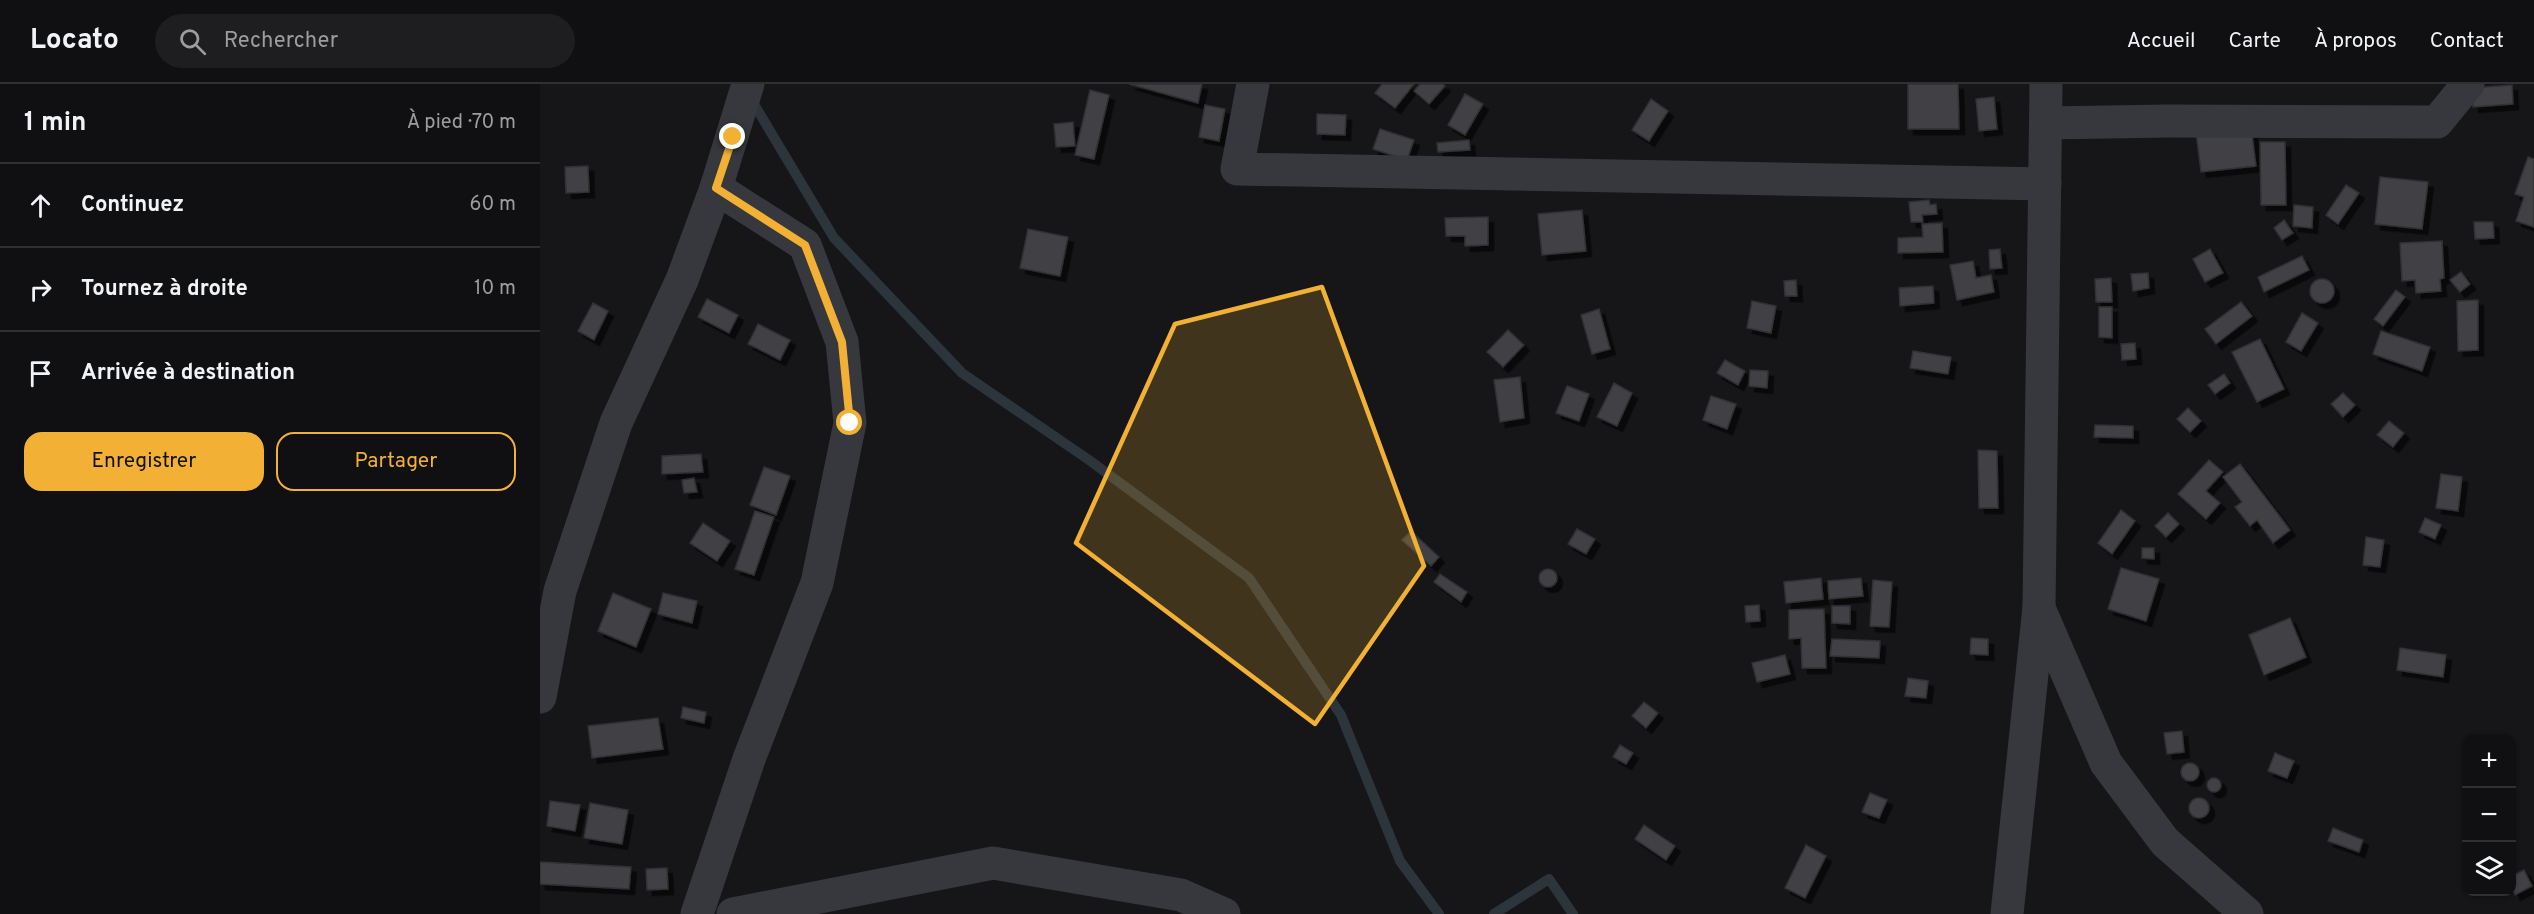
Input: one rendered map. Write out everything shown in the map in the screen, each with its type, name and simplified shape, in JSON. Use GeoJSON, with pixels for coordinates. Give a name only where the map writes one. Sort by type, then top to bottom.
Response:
{"type":"FeatureCollection","features":[{"type":"Feature","properties":{"kind":"street"},"geometry":{"type":"LineString","coordinates":[[540,697],[560,591],[616,423],[682,280],[716,188],[748,84]]}},
{"type":"Feature","properties":{"kind":"street"},"geometry":{"type":"LineString","coordinates":[[1253,84],[1237,170],[2045,184]]}},
{"type":"Feature","properties":{"kind":"street"},"geometry":{"type":"LineString","coordinates":[[2007,914],[2038,607],[2046,84]]}},
{"type":"Feature","properties":{"kind":"street"},"geometry":{"type":"LineString","coordinates":[[2046,123],[2437,122],[2468,84]]}},
{"type":"Feature","properties":{"kind":"street"},"geometry":{"type":"LineString","coordinates":[[697,914],[749,759],[817,584],[850,423],[842,342],[805,245],[716,188]]}},
{"type":"Feature","properties":{"kind":"street"},"geometry":{"type":"LineString","coordinates":[[2038,607],[2106,763],[2165,842],[2247,914]]}},
{"type":"Feature","properties":{"kind":"street"},"geometry":{"type":"LineString","coordinates":[[733,914],[993,863],[1181,895],[1224,914]]}},
{"type":"Feature","properties":{"kind":"highlighted area"},"geometry":{"type":"Polygon","coordinates":[[[1322,287],[1424,566],[1315,724],[1076,543],[1175,324],[1322,287]]]}},
{"type":"Feature","properties":{"kind":"building"},"geometry":{"type":"Polygon","coordinates":[[[1129,84],[1202,84],[1198,103],[1129,84]]]}},
{"type":"Feature","properties":{"kind":"building"},"geometry":{"type":"Polygon","coordinates":[[[1382,84],[1414,84],[1395,108],[1375,93],[1382,84]]]}},
{"type":"Feature","properties":{"kind":"building"},"geometry":{"type":"Polygon","coordinates":[[[1420,84],[1443,84],[1445,86],[1429,104],[1414,91],[1420,84]]]}},
{"type":"Feature","properties":{"kind":"building"},"geometry":{"type":"Polygon","coordinates":[[[1908,84],[1958,84],[1959,129],[1908,129],[1908,84]]]}},
{"type":"Feature","properties":{"kind":"building"},"geometry":{"type":"Polygon","coordinates":[[[2512,85],[2513,104],[2473,107],[2472,88],[2512,85]]]}},
{"type":"Feature","properties":{"kind":"building"},"geometry":{"type":"Polygon","coordinates":[[[1090,90],[1109,95],[1094,159],[1075,155],[1090,90]]]}},
{"type":"Feature","properties":{"kind":"building"},"geometry":{"type":"Polygon","coordinates":[[[1465,94],[1483,104],[1465,135],[1448,125],[1465,94]]]}},
{"type":"Feature","properties":{"kind":"building"},"geometry":{"type":"Polygon","coordinates":[[[1994,97],[1997,129],[1979,131],[1976,99],[1994,97]]]}},
{"type":"Feature","properties":{"kind":"building"},"geometry":{"type":"Polygon","coordinates":[[[1651,99],[1668,111],[1649,141],[1632,130],[1651,99]]]}},
{"type":"Feature","properties":{"kind":"building"},"geometry":{"type":"Polygon","coordinates":[[[1205,105],[1225,109],[1219,141],[1199,137],[1205,105]]]}},
{"type":"Feature","properties":{"kind":"building"},"geometry":{"type":"Polygon","coordinates":[[[1317,114],[1346,115],[1345,135],[1317,134],[1317,114]]]}},
{"type":"Feature","properties":{"kind":"building"},"geometry":{"type":"Polygon","coordinates":[[[1073,122],[1075,146],[1056,147],[1054,124],[1073,122]]]}},
{"type":"Feature","properties":{"kind":"building"},"geometry":{"type":"Polygon","coordinates":[[[2251,126],[2256,166],[2201,172],[2196,132],[2251,126]]]}},
{"type":"Feature","properties":{"kind":"building"},"geometry":{"type":"Polygon","coordinates":[[[1380,129],[1414,140],[1407,160],[1373,149],[1380,129]]]}},
{"type":"Feature","properties":{"kind":"building"},"geometry":{"type":"Polygon","coordinates":[[[1469,140],[1470,150],[1438,152],[1437,143],[1469,140]]]}},
{"type":"Feature","properties":{"kind":"building"},"geometry":{"type":"Polygon","coordinates":[[[2260,142],[2285,142],[2286,205],[2261,205],[2260,142]]]}},
{"type":"Feature","properties":{"kind":"building"},"geometry":{"type":"Polygon","coordinates":[[[2528,157],[2534,159],[2534,227],[2516,221],[2524,197],[2515,194],[2528,157]]]}},
{"type":"Feature","properties":{"kind":"building"},"geometry":{"type":"Polygon","coordinates":[[[588,166],[589,192],[566,193],[565,167],[588,166]]]}},
{"type":"Feature","properties":{"kind":"building"},"geometry":{"type":"Polygon","coordinates":[[[2380,177],[2428,182],[2422,229],[2375,224],[2380,177]]]}},
{"type":"Feature","properties":{"kind":"building"},"geometry":{"type":"Polygon","coordinates":[[[2346,185],[2359,193],[2338,224],[2326,215],[2346,185]]]}},
{"type":"Feature","properties":{"kind":"building"},"geometry":{"type":"Polygon","coordinates":[[[1929,200],[1930,205],[1936,204],[1937,214],[1922,215],[1923,222],[1911,222],[1909,202],[1929,200]]]}},
{"type":"Feature","properties":{"kind":"building"},"geometry":{"type":"Polygon","coordinates":[[[2294,205],[2313,207],[2312,228],[2293,226],[2294,205]]]}},
{"type":"Feature","properties":{"kind":"building"},"geometry":{"type":"Polygon","coordinates":[[[1582,210],[1586,251],[1542,255],[1538,214],[1582,210]]]}},
{"type":"Feature","properties":{"kind":"building"},"geometry":{"type":"Polygon","coordinates":[[[1488,217],[1488,245],[1465,246],[1465,236],[1446,236],[1445,218],[1488,217]]]}},
{"type":"Feature","properties":{"kind":"building"},"geometry":{"type":"Polygon","coordinates":[[[2284,220],[2293,233],[2282,240],[2274,228],[2284,220]]]}},
{"type":"Feature","properties":{"kind":"building"},"geometry":{"type":"Polygon","coordinates":[[[2474,222],[2493,222],[2494,238],[2475,239],[2474,222]]]}},
{"type":"Feature","properties":{"kind":"building"},"geometry":{"type":"Polygon","coordinates":[[[1942,223],[1943,252],[1898,253],[1898,238],[1923,237],[1922,224],[1942,223]]]}},
{"type":"Feature","properties":{"kind":"building"},"geometry":{"type":"Polygon","coordinates":[[[1028,229],[1068,237],[1060,276],[1020,268],[1028,229]]]}},
{"type":"Feature","properties":{"kind":"building"},"geometry":{"type":"Polygon","coordinates":[[[2442,241],[2444,278],[2440,279],[2441,291],[2416,293],[2415,280],[2402,281],[2400,243],[2442,241]]]}},
{"type":"Feature","properties":{"kind":"building"},"geometry":{"type":"Polygon","coordinates":[[[2000,249],[2002,268],[1990,269],[1989,250],[2000,249]]]}},
{"type":"Feature","properties":{"kind":"building"},"geometry":{"type":"Polygon","coordinates":[[[2210,249],[2223,273],[2205,282],[2193,259],[2210,249]]]}},
{"type":"Feature","properties":{"kind":"building"},"geometry":{"type":"Polygon","coordinates":[[[2302,256],[2309,270],[2264,292],[2258,277],[2302,256]]]}},
{"type":"Feature","properties":{"kind":"building"},"geometry":{"type":"Polygon","coordinates":[[[1973,261],[1976,278],[1991,275],[1994,292],[1957,300],[1950,265],[1973,261]]]}},
{"type":"Feature","properties":{"kind":"building"},"geometry":{"type":"Polygon","coordinates":[[[2461,272],[2470,284],[2460,292],[2450,280],[2461,272]]]}},
{"type":"Feature","properties":{"kind":"building"},"geometry":{"type":"Polygon","coordinates":[[[2148,273],[2149,288],[2133,291],[2131,274],[2148,273]]]}},
{"type":"Feature","properties":{"kind":"building"},"geometry":{"type":"Polygon","coordinates":[[[2111,278],[2112,302],[2096,302],[2095,279],[2111,278]]]}},
{"type":"Feature","properties":{"kind":"building"},"geometry":{"type":"Polygon","coordinates":[[[2322,279],[2331,282],[2334,291],[2331,300],[2322,303],[2313,300],[2310,291],[2313,282],[2322,279]]]}},
{"type":"Feature","properties":{"kind":"building"},"geometry":{"type":"Polygon","coordinates":[[[1796,280],[1797,296],[1785,296],[1784,281],[1796,280]]]}},
{"type":"Feature","properties":{"kind":"building"},"geometry":{"type":"Polygon","coordinates":[[[1933,286],[1934,303],[1900,306],[1899,288],[1933,286]]]}},
{"type":"Feature","properties":{"kind":"building"},"geometry":{"type":"Polygon","coordinates":[[[2396,290],[2405,297],[2383,326],[2374,319],[2396,290]]]}},
{"type":"Feature","properties":{"kind":"building"},"geometry":{"type":"Polygon","coordinates":[[[707,299],[738,315],[729,333],[698,317],[707,299]]]}},
{"type":"Feature","properties":{"kind":"building"},"geometry":{"type":"Polygon","coordinates":[[[2478,300],[2478,350],[2458,351],[2457,301],[2478,300]]]}},
{"type":"Feature","properties":{"kind":"building"},"geometry":{"type":"Polygon","coordinates":[[[1752,301],[1776,306],[1771,333],[1747,328],[1752,301]]]}},
{"type":"Feature","properties":{"kind":"building"},"geometry":{"type":"Polygon","coordinates":[[[2241,302],[2252,316],[2216,344],[2205,329],[2241,302]]]}},
{"type":"Feature","properties":{"kind":"building"},"geometry":{"type":"Polygon","coordinates":[[[593,303],[608,311],[594,340],[578,331],[593,303]]]}},
{"type":"Feature","properties":{"kind":"building"},"geometry":{"type":"Polygon","coordinates":[[[2099,307],[2112,307],[2112,338],[2099,337],[2099,307]]]}},
{"type":"Feature","properties":{"kind":"building"},"geometry":{"type":"Polygon","coordinates":[[[1599,309],[1610,349],[1592,354],[1581,315],[1599,309]]]}},
{"type":"Feature","properties":{"kind":"building"},"geometry":{"type":"Polygon","coordinates":[[[2302,313],[2318,323],[2301,351],[2286,342],[2302,313]]]}},
{"type":"Feature","properties":{"kind":"building"},"geometry":{"type":"Polygon","coordinates":[[[758,324],[790,340],[780,360],[748,344],[758,324]]]}},
{"type":"Feature","properties":{"kind":"building"},"geometry":{"type":"Polygon","coordinates":[[[1508,330],[1524,345],[1503,367],[1487,352],[1508,330]]]}},
{"type":"Feature","properties":{"kind":"building"},"geometry":{"type":"Polygon","coordinates":[[[2381,331],[2430,347],[2422,371],[2373,354],[2381,331]]]}},
{"type":"Feature","properties":{"kind":"building"},"geometry":{"type":"Polygon","coordinates":[[[2260,339],[2284,389],[2257,402],[2232,352],[2260,339]]]}},
{"type":"Feature","properties":{"kind":"building"},"geometry":{"type":"Polygon","coordinates":[[[2135,343],[2136,359],[2122,360],[2121,344],[2135,343]]]}},
{"type":"Feature","properties":{"kind":"building"},"geometry":{"type":"Polygon","coordinates":[[[1913,351],[1951,357],[1948,374],[1910,368],[1913,351]]]}},
{"type":"Feature","properties":{"kind":"building"},"geometry":{"type":"Polygon","coordinates":[[[1725,360],[1745,371],[1738,385],[1717,373],[1725,360]]]}},
{"type":"Feature","properties":{"kind":"building"},"geometry":{"type":"Polygon","coordinates":[[[1750,370],[1768,371],[1767,388],[1749,386],[1750,370]]]}},
{"type":"Feature","properties":{"kind":"building"},"geometry":{"type":"Polygon","coordinates":[[[2224,374],[2230,383],[2215,394],[2208,385],[2224,374]]]}},
{"type":"Feature","properties":{"kind":"building"},"geometry":{"type":"Polygon","coordinates":[[[1520,377],[1524,418],[1500,422],[1494,380],[1520,377]]]}},
{"type":"Feature","properties":{"kind":"building"},"geometry":{"type":"Polygon","coordinates":[[[1614,383],[1632,393],[1617,426],[1597,417],[1614,383]]]}},
{"type":"Feature","properties":{"kind":"building"},"geometry":{"type":"Polygon","coordinates":[[[1567,386],[1589,394],[1579,421],[1556,413],[1567,386]]]}},
{"type":"Feature","properties":{"kind":"building"},"geometry":{"type":"Polygon","coordinates":[[[2343,393],[2355,405],[2343,417],[2331,404],[2343,393]]]}},
{"type":"Feature","properties":{"kind":"building"},"geometry":{"type":"Polygon","coordinates":[[[1711,396],[1736,404],[1727,429],[1703,420],[1711,396]]]}},
{"type":"Feature","properties":{"kind":"building"},"geometry":{"type":"Polygon","coordinates":[[[2188,408],[2201,421],[2190,432],[2177,419],[2188,408]]]}},
{"type":"Feature","properties":{"kind":"building"},"geometry":{"type":"Polygon","coordinates":[[[2389,421],[2404,433],[2393,447],[2377,435],[2389,421]]]}},
{"type":"Feature","properties":{"kind":"building"},"geometry":{"type":"Polygon","coordinates":[[[2095,425],[2133,426],[2133,438],[2094,437],[2095,425]]]}},
{"type":"Feature","properties":{"kind":"building"},"geometry":{"type":"Polygon","coordinates":[[[1978,450],[1997,451],[1998,508],[1979,508],[1978,450]]]}},
{"type":"Feature","properties":{"kind":"building"},"geometry":{"type":"Polygon","coordinates":[[[701,454],[703,472],[662,474],[662,456],[701,454]]]}},
{"type":"Feature","properties":{"kind":"building"},"geometry":{"type":"Polygon","coordinates":[[[2209,460],[2223,472],[2206,491],[2220,503],[2206,519],[2178,494],[2209,460]]]}},
{"type":"Feature","properties":{"kind":"building"},"geometry":{"type":"Polygon","coordinates":[[[2240,464],[2290,530],[2273,543],[2257,520],[2250,526],[2235,507],[2242,502],[2223,477],[2240,464]]]}},
{"type":"Feature","properties":{"kind":"building"},"geometry":{"type":"Polygon","coordinates":[[[764,467],[790,476],[776,515],[750,505],[764,467]]]}},
{"type":"Feature","properties":{"kind":"building"},"geometry":{"type":"Polygon","coordinates":[[[2441,474],[2462,477],[2458,511],[2436,508],[2441,474]]]}},
{"type":"Feature","properties":{"kind":"building"},"geometry":{"type":"Polygon","coordinates":[[[694,478],[697,492],[684,493],[682,480],[694,478]]]}},
{"type":"Feature","properties":{"kind":"building"},"geometry":{"type":"Polygon","coordinates":[[[2121,510],[2135,521],[2112,554],[2098,543],[2121,510]]]}},
{"type":"Feature","properties":{"kind":"building"},"geometry":{"type":"Polygon","coordinates":[[[755,511],[774,517],[754,575],[735,569],[755,511]]]}},
{"type":"Feature","properties":{"kind":"building"},"geometry":{"type":"Polygon","coordinates":[[[2168,513],[2179,524],[2166,537],[2155,526],[2168,513]]]}},
{"type":"Feature","properties":{"kind":"building"},"geometry":{"type":"Polygon","coordinates":[[[2425,518],[2441,525],[2435,539],[2419,532],[2425,518]]]}},
{"type":"Feature","properties":{"kind":"building"},"geometry":{"type":"Polygon","coordinates":[[[703,523],[730,541],[717,561],[690,543],[703,523]]]}},
{"type":"Feature","properties":{"kind":"building"},"geometry":{"type":"Polygon","coordinates":[[[1577,529],[1595,539],[1586,554],[1568,544],[1577,529]]]}},
{"type":"Feature","properties":{"kind":"building"},"geometry":{"type":"Polygon","coordinates":[[[1411,531],[1439,557],[1431,566],[1402,540],[1411,531]]]}},
{"type":"Feature","properties":{"kind":"building"},"geometry":{"type":"Polygon","coordinates":[[[2366,537],[2384,540],[2380,567],[2363,565],[2366,537]]]}},
{"type":"Feature","properties":{"kind":"building"},"geometry":{"type":"Polygon","coordinates":[[[2142,548],[2154,548],[2154,559],[2142,558],[2142,548]]]}},
{"type":"Feature","properties":{"kind":"building"},"geometry":{"type":"Polygon","coordinates":[[[2121,568],[2159,579],[2146,621],[2108,609],[2121,568]]]}},
{"type":"Feature","properties":{"kind":"building"},"geometry":{"type":"Polygon","coordinates":[[[1548,569],[1554,572],[1557,578],[1554,584],[1548,587],[1542,584],[1539,578],[1542,572],[1548,569]]]}},
{"type":"Feature","properties":{"kind":"building"},"geometry":{"type":"Polygon","coordinates":[[[1440,574],[1467,592],[1461,602],[1434,582],[1440,574]]]}},
{"type":"Feature","properties":{"kind":"building"},"geometry":{"type":"Polygon","coordinates":[[[1821,578],[1823,599],[1786,603],[1784,582],[1821,578]]]}},
{"type":"Feature","properties":{"kind":"building"},"geometry":{"type":"Polygon","coordinates":[[[1861,578],[1863,596],[1829,599],[1828,581],[1861,578]]]}},
{"type":"Feature","properties":{"kind":"building"},"geometry":{"type":"Polygon","coordinates":[[[1873,580],[1892,582],[1889,627],[1870,626],[1873,580]]]}},
{"type":"Feature","properties":{"kind":"building"},"geometry":{"type":"Polygon","coordinates":[[[613,593],[651,609],[636,647],[598,631],[613,593]]]}},
{"type":"Feature","properties":{"kind":"building"},"geometry":{"type":"Polygon","coordinates":[[[663,593],[697,601],[692,623],[658,614],[663,593]]]}},
{"type":"Feature","properties":{"kind":"building"},"geometry":{"type":"Polygon","coordinates":[[[1759,605],[1760,621],[1746,622],[1745,606],[1759,605]]]}},
{"type":"Feature","properties":{"kind":"building"},"geometry":{"type":"Polygon","coordinates":[[[1832,606],[1850,606],[1850,624],[1832,623],[1832,606]]]}},
{"type":"Feature","properties":{"kind":"building"},"geometry":{"type":"Polygon","coordinates":[[[1824,609],[1826,668],[1802,668],[1801,638],[1789,639],[1789,610],[1824,609]]]}},
{"type":"Feature","properties":{"kind":"building"},"geometry":{"type":"Polygon","coordinates":[[[2290,618],[2306,657],[2264,675],[2249,635],[2290,618]]]}},
{"type":"Feature","properties":{"kind":"building"},"geometry":{"type":"Polygon","coordinates":[[[1971,638],[1988,639],[1988,655],[1970,654],[1971,638]]]}},
{"type":"Feature","properties":{"kind":"building"},"geometry":{"type":"Polygon","coordinates":[[[1832,639],[1880,641],[1879,658],[1830,656],[1832,639]]]}},
{"type":"Feature","properties":{"kind":"building"},"geometry":{"type":"Polygon","coordinates":[[[2400,648],[2446,655],[2443,677],[2397,670],[2400,648]]]}},
{"type":"Feature","properties":{"kind":"building"},"geometry":{"type":"Polygon","coordinates":[[[1785,655],[1790,674],[1757,682],[1752,663],[1785,655]]]}},
{"type":"Feature","properties":{"kind":"building"},"geometry":{"type":"Polygon","coordinates":[[[1908,678],[1928,681],[1926,698],[1905,696],[1908,678]]]}},
{"type":"Feature","properties":{"kind":"building"},"geometry":{"type":"Polygon","coordinates":[[[1644,702],[1658,713],[1646,728],[1632,716],[1644,702]]]}},
{"type":"Feature","properties":{"kind":"building"},"geometry":{"type":"Polygon","coordinates":[[[683,707],[706,712],[704,723],[681,718],[683,707]]]}},
{"type":"Feature","properties":{"kind":"building"},"geometry":{"type":"Polygon","coordinates":[[[658,718],[663,749],[592,758],[588,726],[658,718]]]}},
{"type":"Feature","properties":{"kind":"building"},"geometry":{"type":"Polygon","coordinates":[[[2182,731],[2184,752],[2167,754],[2164,733],[2182,731]]]}},
{"type":"Feature","properties":{"kind":"building"},"geometry":{"type":"Polygon","coordinates":[[[1620,745],[1633,753],[1626,764],[1613,757],[1620,745]]]}},
{"type":"Feature","properties":{"kind":"building"},"geometry":{"type":"Polygon","coordinates":[[[2275,753],[2294,761],[2287,778],[2268,771],[2275,753]]]}},
{"type":"Feature","properties":{"kind":"building"},"geometry":{"type":"Polygon","coordinates":[[[2186,763],[2194,763],[2199,768],[2197,779],[2186,781],[2181,776],[2181,768],[2186,763]]]}},
{"type":"Feature","properties":{"kind":"building"},"geometry":{"type":"Polygon","coordinates":[[[2211,778],[2217,778],[2221,785],[2217,792],[2211,792],[2207,788],[2207,782],[2211,778]]]}},
{"type":"Feature","properties":{"kind":"building"},"geometry":{"type":"Polygon","coordinates":[[[1870,793],[1887,800],[1879,818],[1862,812],[1870,793]]]}},
{"type":"Feature","properties":{"kind":"building"},"geometry":{"type":"Polygon","coordinates":[[[2199,798],[2206,801],[2209,808],[2206,815],[2199,818],[2192,815],[2189,808],[2192,801],[2199,798]]]}},
{"type":"Feature","properties":{"kind":"building"},"geometry":{"type":"Polygon","coordinates":[[[550,801],[580,805],[575,831],[547,826],[550,801]]]}},
{"type":"Feature","properties":{"kind":"building"},"geometry":{"type":"Polygon","coordinates":[[[590,803],[628,810],[622,844],[584,838],[590,803]]]}},
{"type":"Feature","properties":{"kind":"building"},"geometry":{"type":"Polygon","coordinates":[[[1644,825],[1675,846],[1666,860],[1635,839],[1644,825]]]}},
{"type":"Feature","properties":{"kind":"building"},"geometry":{"type":"Polygon","coordinates":[[[2333,828],[2363,840],[2359,852],[2328,841],[2333,828]]]}},
{"type":"Feature","properties":{"kind":"building"},"geometry":{"type":"Polygon","coordinates":[[[1806,845],[1826,856],[1805,898],[1785,888],[1806,845]]]}},
{"type":"Feature","properties":{"kind":"building"},"geometry":{"type":"Polygon","coordinates":[[[540,862],[631,867],[629,889],[540,884],[540,862]]]}},
{"type":"Feature","properties":{"kind":"building"},"geometry":{"type":"Polygon","coordinates":[[[667,868],[668,889],[647,890],[646,869],[667,868]]]}},
{"type":"Feature","properties":{"kind":"building"},"geometry":{"type":"Polygon","coordinates":[[[2524,870],[2532,886],[2516,894],[2516,874],[2524,870]]]}},
{"type":"Feature","properties":{"kind":"waterway"},"geometry":{"type":"LineString","coordinates":[[751,99],[834,238],[962,373],[1089,460],[1249,578],[1341,715],[1400,861],[1439,914]]}},
{"type":"Feature","properties":{"kind":"waterway"},"geometry":{"type":"LineString","coordinates":[[1494,914],[1549,879],[1573,914]]}},
{"type":"Feature","properties":{"kind":"route"},"geometry":{"type":"LineString","coordinates":[[733,137],[716,188],[805,245],[842,342],[850,423]]}}]}
